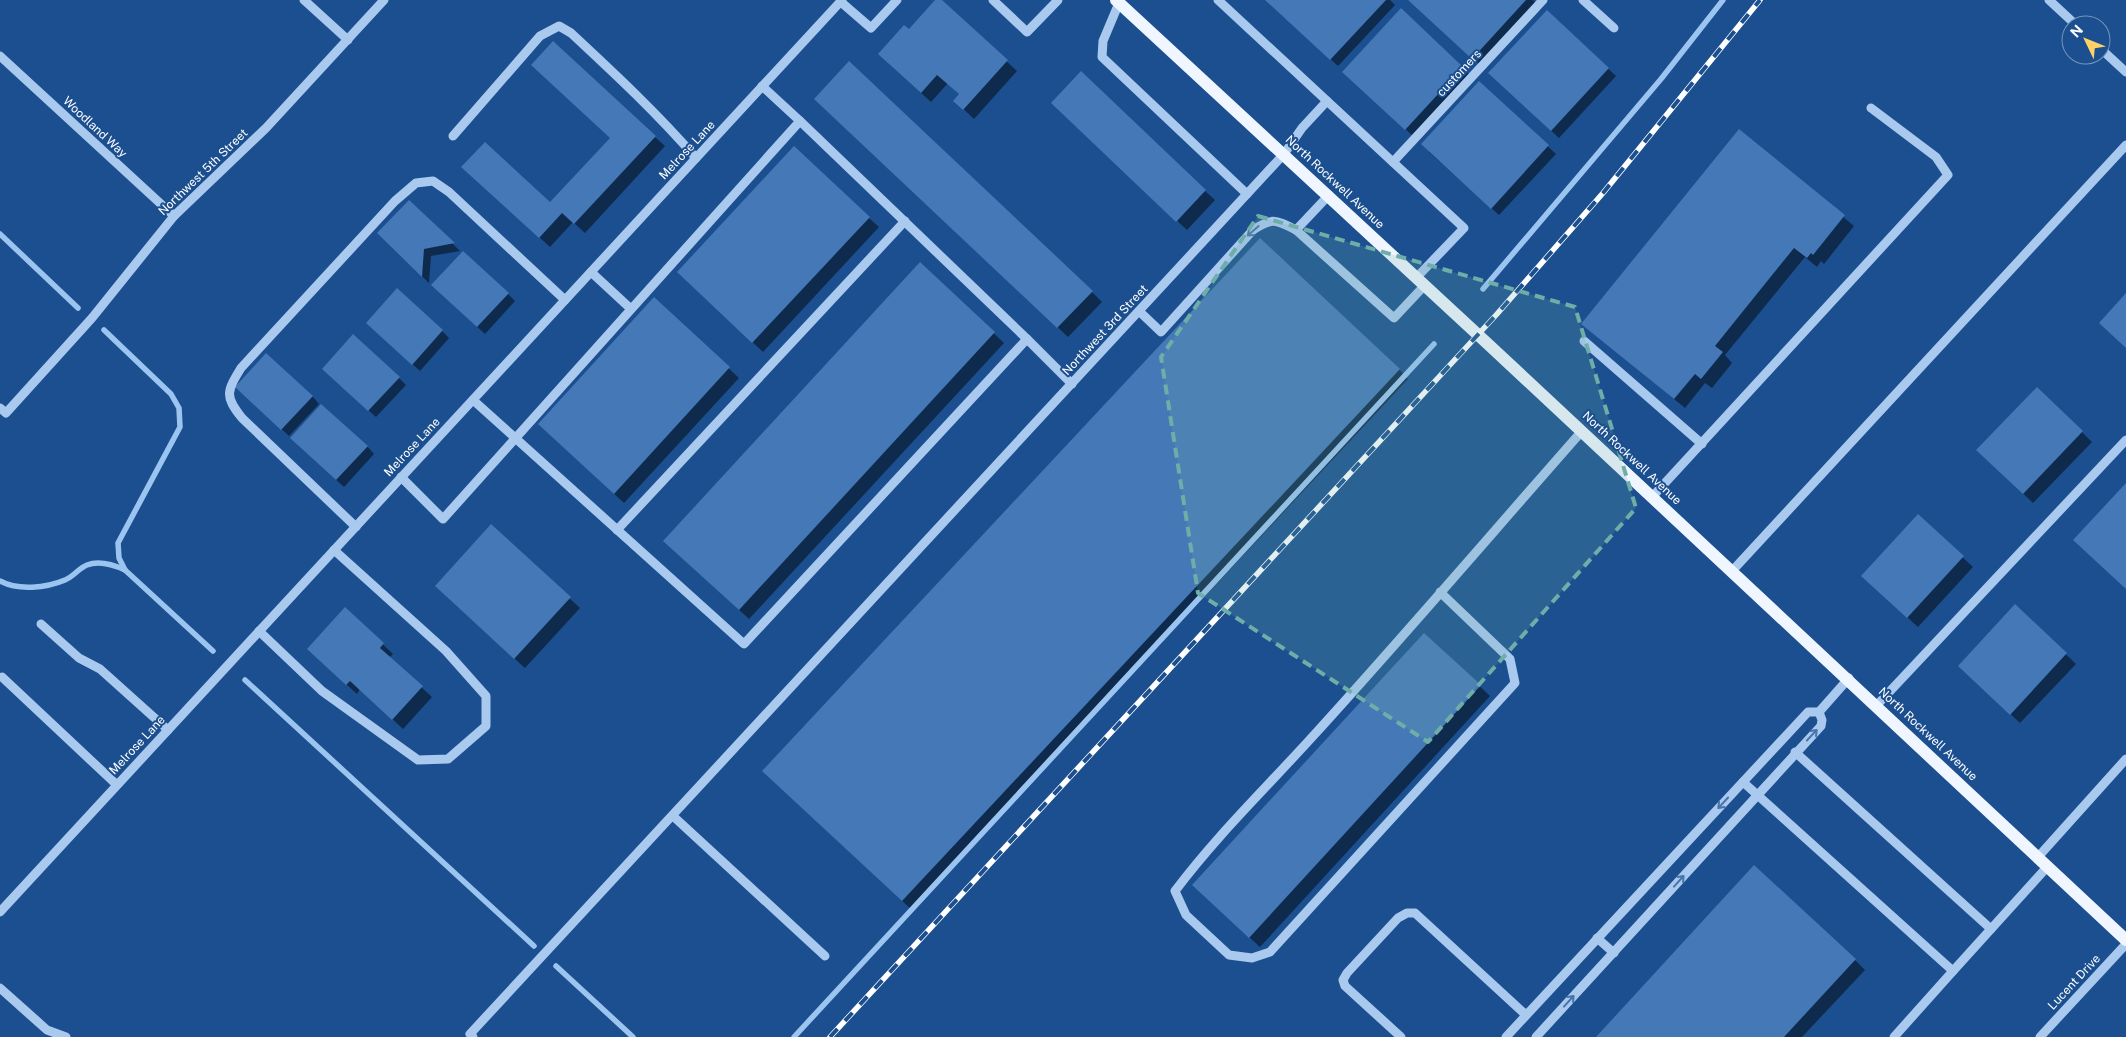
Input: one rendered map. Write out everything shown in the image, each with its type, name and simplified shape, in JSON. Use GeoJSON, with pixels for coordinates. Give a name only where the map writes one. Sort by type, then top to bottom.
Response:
{"type":"FeatureCollection","features":[{"type":"Feature","properties":{"kind":"main road","name":"North Rockwell Avenue"},"geometry":{"type":"LineString","coordinates":[[1118,1],[1733,570],[2126,940]]}},
{"type":"Feature","properties":{"kind":"street"},"geometry":{"type":"LineString","coordinates":[[304,0],[348,40]]}},
{"type":"Feature","properties":{"kind":"street","name":"Northwest 5th Street"},"geometry":{"type":"LineString","coordinates":[[3,410],[92,318],[174,216],[266,128],[384,0]]}},
{"type":"Feature","properties":{"kind":"street"},"geometry":{"type":"LineString","coordinates":[[842,1],[870,28],[896,0]]}},
{"type":"Feature","properties":{"kind":"street"},"geometry":{"type":"LineString","coordinates":[[994,0],[1027,32],[1058,0]]}},
{"type":"Feature","properties":{"kind":"street"},"geometry":{"type":"LineString","coordinates":[[1139,312],[1160,332],[1252,230],[1266,222],[1277,220],[1296,230],[1394,318],[1464,228],[1218,0]]}},
{"type":"Feature","properties":{"kind":"street","name":"customers"},"geometry":{"type":"LineString","coordinates":[[1393,162],[1543,0]]}},
{"type":"Feature","properties":{"kind":"street"},"geometry":{"type":"LineString","coordinates":[[1583,0],[1614,28]]}},
{"type":"Feature","properties":{"kind":"street"},"geometry":{"type":"LineString","coordinates":[[2050,0],[2066,15]]}},
{"type":"Feature","properties":{"kind":"street","name":"Melrose Lane"},"geometry":{"type":"LineString","coordinates":[[0,912],[842,1]]}},
{"type":"Feature","properties":{"kind":"street"},"geometry":{"type":"LineString","coordinates":[[1118,1],[1103,41],[1102,57],[1247,194]]}},
{"type":"Feature","properties":{"kind":"street"},"geometry":{"type":"LineString","coordinates":[[453,136],[540,36],[559,26],[571,33],[639,97],[696,158]]}},
{"type":"Feature","properties":{"kind":"street","name":"Woodland Way"},"geometry":{"type":"LineString","coordinates":[[0,56],[174,216]]}},
{"type":"Feature","properties":{"kind":"street"},"geometry":{"type":"LineString","coordinates":[[2111,58],[2126,72]]}},
{"type":"Feature","properties":{"kind":"street"},"geometry":{"type":"LineString","coordinates":[[762,86],[905,221],[1072,384]]}},
{"type":"Feature","properties":{"kind":"street","name":"Northwest 3rd Street"},"geometry":{"type":"LineString","coordinates":[[473,1037],[470,1034],[1139,312],[1284,154],[1302,128],[1327,101]]}},
{"type":"Feature","properties":{"kind":"street"},"geometry":{"type":"LineString","coordinates":[[1653,496],[1948,176],[1936,158],[1871,108]]}},
{"type":"Feature","properties":{"kind":"street"},"geometry":{"type":"LineString","coordinates":[[401,477],[443,519],[800,121]]}},
{"type":"Feature","properties":{"kind":"street"},"geometry":{"type":"LineString","coordinates":[[1733,570],[2126,145]]}},
{"type":"Feature","properties":{"kind":"street"},"geometry":{"type":"LineString","coordinates":[[356,526],[242,418],[230,403],[229,388],[241,368],[395,201],[416,183],[432,181],[449,192],[565,300]]}},
{"type":"Feature","properties":{"kind":"street"},"geometry":{"type":"LineString","coordinates":[[1296,230],[1329,195]]}},
{"type":"Feature","properties":{"kind":"street"},"geometry":{"type":"LineString","coordinates":[[617,530],[905,221]]}},
{"type":"Feature","properties":{"kind":"street"},"geometry":{"type":"LineString","coordinates":[[591,272],[631,309]]}},
{"type":"Feature","properties":{"kind":"street"},"geometry":{"type":"LineString","coordinates":[[473,400],[744,644],[1027,339]]}},
{"type":"Feature","properties":{"kind":"street"},"geometry":{"type":"LineString","coordinates":[[1584,341],[1702,444]]}},
{"type":"Feature","properties":{"kind":"street"},"geometry":{"type":"LineString","coordinates":[[1440,592],[1510,659],[1515,683],[1270,952],[1252,958],[1229,955],[1186,915],[1175,891],[1204,853],[1314,736],[1440,592],[1582,431]]}},
{"type":"Feature","properties":{"kind":"street"},"geometry":{"type":"LineString","coordinates":[[1877,705],[2126,440]]}},
{"type":"Feature","properties":{"kind":"street"},"geometry":{"type":"LineString","coordinates":[[259,631],[322,692],[418,760],[448,759],[486,726],[486,696],[446,651],[334,550]]}},
{"type":"Feature","properties":{"kind":"street"},"geometry":{"type":"LineString","coordinates":[[41,624],[79,658],[100,669],[168,730]]}},
{"type":"Feature","properties":{"kind":"street"},"geometry":{"type":"LineString","coordinates":[[2,677],[117,785]]}},
{"type":"Feature","properties":{"kind":"street"},"geometry":{"type":"LineString","coordinates":[[1506,1037],[1808,712],[1819,712],[1848,678]]}},
{"type":"Feature","properties":{"kind":"street"},"geometry":{"type":"LineString","coordinates":[[1536,1037],[1795,752],[1821,726],[1822,720],[1819,712]]}},
{"type":"Feature","properties":{"kind":"street"},"geometry":{"type":"LineString","coordinates":[[1795,752],[1991,929]]}},
{"type":"Feature","properties":{"kind":"street"},"geometry":{"type":"LineString","coordinates":[[2038,856],[2126,759]]}},
{"type":"Feature","properties":{"kind":"street"},"geometry":{"type":"LineString","coordinates":[[1743,782],[1953,970]]}},
{"type":"Feature","properties":{"kind":"street"},"geometry":{"type":"LineString","coordinates":[[673,816],[825,956]]}},
{"type":"Feature","properties":{"kind":"street"},"geometry":{"type":"LineString","coordinates":[[1894,1037],[2048,866]]}},
{"type":"Feature","properties":{"kind":"street"},"geometry":{"type":"LineString","coordinates":[[1401,1037],[1345,986],[1343,980],[1398,918],[1407,913],[1415,913],[1526,1015]]}},
{"type":"Feature","properties":{"kind":"street"},"geometry":{"type":"LineString","coordinates":[[1597,938],[1614,953]]}},
{"type":"Feature","properties":{"kind":"street","name":"Lucent Drive"},"geometry":{"type":"LineString","coordinates":[[2040,1037],[2126,944]]}},
{"type":"Feature","properties":{"kind":"street"},"geometry":{"type":"LineString","coordinates":[[0,988],[47,1030],[66,1037]]}},
{"type":"Feature","properties":{"kind":"highlighted area"},"geometry":{"type":"Polygon","coordinates":[[[1258,216],[1575,307],[1636,508],[1428,742],[1198,593],[1161,357],[1258,216]]]}},
{"type":"Feature","properties":{"kind":"building"},"geometry":{"type":"Polygon","coordinates":[[[935,0],[942,0],[1008,60],[963,110],[953,101],[959,94],[937,75],[921,93],[878,54],[904,25],[909,29],[935,0]]]}},
{"type":"Feature","properties":{"kind":"building"},"geometry":{"type":"Polygon","coordinates":[[[1265,0],[1386,0],[1330,60],[1265,0]]]}},
{"type":"Feature","properties":{"kind":"building"},"geometry":{"type":"Polygon","coordinates":[[[1408,0],[1526,0],[1472,59],[1408,0]]]}},
{"type":"Feature","properties":{"kind":"building"},"geometry":{"type":"Polygon","coordinates":[[[1401,8],[1463,67],[1405,130],[1342,72],[1401,8]]]}},
{"type":"Feature","properties":{"kind":"building"},"geometry":{"type":"Polygon","coordinates":[[[1547,10],[1609,68],[1551,131],[1488,73],[1547,10]]]}},
{"type":"Feature","properties":{"kind":"building"},"geometry":{"type":"Polygon","coordinates":[[[553,41],[656,136],[574,224],[562,213],[539,238],[461,167],[485,142],[550,202],[610,138],[531,65],[553,41]]]}},
{"type":"Feature","properties":{"kind":"building"},"geometry":{"type":"Polygon","coordinates":[[[849,61],[1093,291],[1057,328],[814,99],[849,61]]]}},
{"type":"Feature","properties":{"kind":"building"},"geometry":{"type":"Polygon","coordinates":[[[1081,71],[1206,190],[1176,222],[1051,103],[1081,71]]]}},
{"type":"Feature","properties":{"kind":"building"},"geometry":{"type":"Polygon","coordinates":[[[1479,81],[1549,145],[1491,209],[1421,144],[1479,81]]]}},
{"type":"Feature","properties":{"kind":"building"},"geometry":{"type":"Polygon","coordinates":[[[1739,129],[1845,215],[1813,255],[1811,253],[1807,258],[1794,248],[1715,346],[1723,352],[1701,379],[1695,374],[1674,399],[1581,324],[1739,129]]]}},
{"type":"Feature","properties":{"kind":"building"},"geometry":{"type":"Polygon","coordinates":[[[794,146],[870,217],[752,343],[677,272],[794,146]]]}},
{"type":"Feature","properties":{"kind":"building"},"geometry":{"type":"Polygon","coordinates":[[[409,200],[455,243],[424,249],[422,277],[377,233],[409,200]]]}},
{"type":"Feature","properties":{"kind":"building"},"geometry":{"type":"Polygon","coordinates":[[[1260,238],[1400,369],[902,901],[762,771],[1260,238]]]}},
{"type":"Feature","properties":{"kind":"building"},"geometry":{"type":"Polygon","coordinates":[[[463,251],[509,293],[477,327],[431,285],[463,251]]]}},
{"type":"Feature","properties":{"kind":"building"},"geometry":{"type":"Polygon","coordinates":[[[920,262],[995,332],[739,610],[663,541],[920,262]]]}},
{"type":"Feature","properties":{"kind":"building"},"geometry":{"type":"Polygon","coordinates":[[[397,288],[443,330],[412,365],[366,323],[397,288]]]}},
{"type":"Feature","properties":{"kind":"building"},"geometry":{"type":"Polygon","coordinates":[[[2126,293],[2126,348],[2099,323],[2126,293]]]}},
{"type":"Feature","properties":{"kind":"building"},"geometry":{"type":"Polygon","coordinates":[[[654,297],[730,367],[614,494],[538,424],[654,297]]]}},
{"type":"Feature","properties":{"kind":"building"},"geometry":{"type":"Polygon","coordinates":[[[353,334],[400,377],[368,411],[322,369],[353,334]]]}},
{"type":"Feature","properties":{"kind":"building"},"geometry":{"type":"Polygon","coordinates":[[[266,353],[313,396],[281,430],[235,387],[266,353]]]}},
{"type":"Feature","properties":{"kind":"building"},"geometry":{"type":"Polygon","coordinates":[[[2037,387],[2083,431],[2023,494],[1976,450],[2037,387]]]}},
{"type":"Feature","properties":{"kind":"building"},"geometry":{"type":"Polygon","coordinates":[[[321,404],[368,446],[336,480],[290,438],[321,404]]]}},
{"type":"Feature","properties":{"kind":"building"},"geometry":{"type":"Polygon","coordinates":[[[2126,483],[2126,589],[2073,540],[2126,483]]]}},
{"type":"Feature","properties":{"kind":"building"},"geometry":{"type":"Polygon","coordinates":[[[1918,514],[1964,556],[1907,618],[1861,576],[1918,514]]]}},
{"type":"Feature","properties":{"kind":"building"},"geometry":{"type":"Polygon","coordinates":[[[491,524],[571,597],[514,659],[435,586],[491,524]]]}},
{"type":"Feature","properties":{"kind":"building"},"geometry":{"type":"Polygon","coordinates":[[[2015,604],[2067,653],[2010,715],[1958,666],[2015,604]]]}},
{"type":"Feature","properties":{"kind":"building"},"geometry":{"type":"Polygon","coordinates":[[[345,607],[384,643],[380,648],[423,686],[392,720],[350,681],[346,685],[307,649],[345,607]]]}},
{"type":"Feature","properties":{"kind":"building"},"geometry":{"type":"Polygon","coordinates":[[[1424,633],[1481,685],[1249,938],[1192,885],[1424,633]]]}},
{"type":"Feature","properties":{"kind":"building"},"geometry":{"type":"Polygon","coordinates":[[[1754,865],[1856,959],[1784,1037],[1596,1037],[1754,865]]]}},
{"type":"Feature","properties":{"kind":"waterway"},"geometry":{"type":"LineString","coordinates":[[1483,289],[1661,79],[1723,0]]}},
{"type":"Feature","properties":{"kind":"waterway"},"geometry":{"type":"LineString","coordinates":[[0,234],[78,308]]}},
{"type":"Feature","properties":{"kind":"waterway"},"geometry":{"type":"LineString","coordinates":[[104,330],[171,394],[179,408],[180,427],[118,543],[119,558],[125,570]]}},
{"type":"Feature","properties":{"kind":"waterway"},"geometry":{"type":"LineString","coordinates":[[794,1037],[1434,344]]}},
{"type":"Feature","properties":{"kind":"waterway"},"geometry":{"type":"LineString","coordinates":[[0,581],[23,587],[49,585],[71,577],[84,566],[102,563],[116,566],[125,570],[213,651]]}},
{"type":"Feature","properties":{"kind":"waterway"},"geometry":{"type":"LineString","coordinates":[[245,680],[534,946]]}},
{"type":"Feature","properties":{"kind":"waterway"},"geometry":{"type":"LineString","coordinates":[[556,966],[633,1037]]}},
{"type":"Feature","properties":{"kind":"railway"},"geometry":{"type":"LineString","coordinates":[[830,1037],[1497,314],[1603,193],[1760,0]]}}]}
